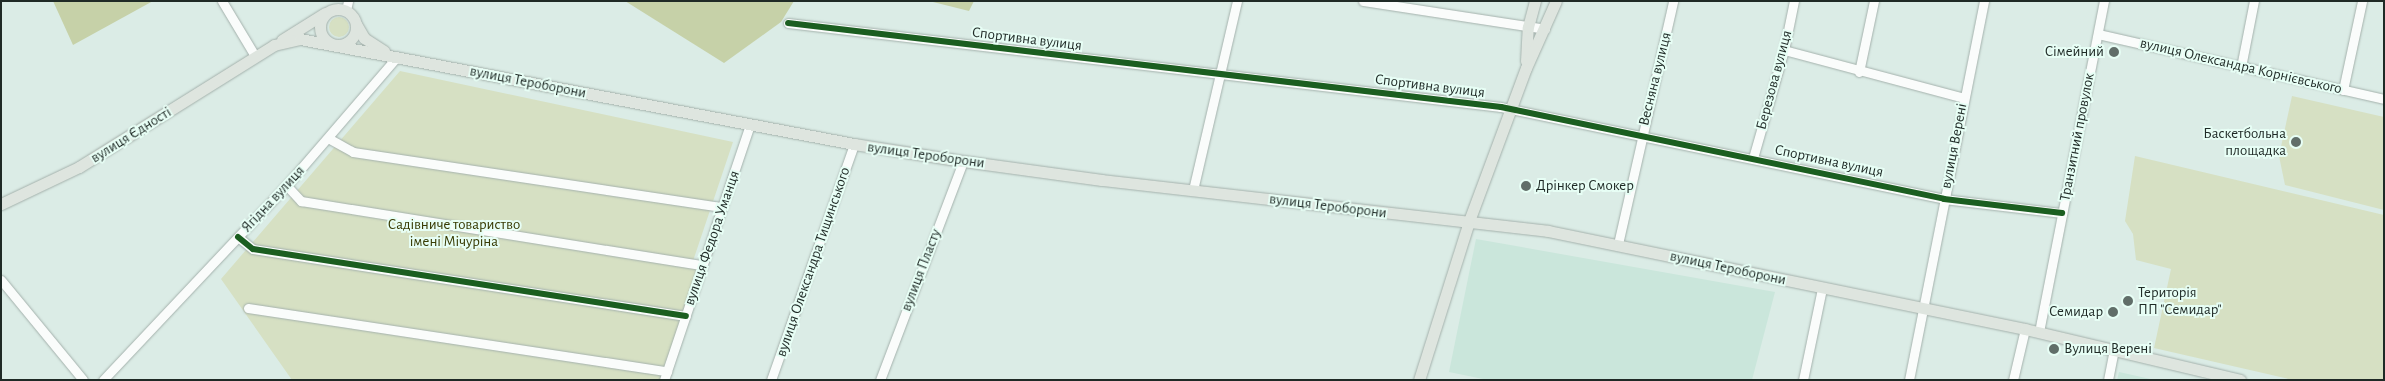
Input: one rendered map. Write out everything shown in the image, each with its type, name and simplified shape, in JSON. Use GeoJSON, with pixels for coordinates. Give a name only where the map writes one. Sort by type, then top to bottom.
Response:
{"type":"FeatureCollection","features":[{"type":"Feature","properties":{"kind":"main road"},"geometry":{"type":"LineString","coordinates":[[1526,68],[1528,27],[1536,1]]}},
{"type":"Feature","properties":{"kind":"main road"},"geometry":{"type":"LineString","coordinates":[[1419,380],[1469,221],[1526,68],[1556,1]]}},
{"type":"Feature","properties":{"kind":"main road"},"geometry":{"type":"LineString","coordinates":[[274,45],[325,14],[337,8],[347,6],[356,24],[369,42],[398,57]]}},
{"type":"Feature","properties":{"kind":"main road"},"geometry":{"type":"LineString","coordinates":[[325,14],[320,25],[321,33],[333,44],[350,40],[356,24]]}},
{"type":"Feature","properties":{"kind":"main road","name":"вулиця Єдності"},"geometry":{"type":"LineString","coordinates":[[1,204],[79,168],[274,45],[300,39],[411,59]]}},
{"type":"Feature","properties":{"kind":"main road","name":"вулиця Тероборони"},"geometry":{"type":"LineString","coordinates":[[411,59],[854,144],[963,161],[1193,190],[1469,221],[1618,244],[2039,332],[2114,350],[2206,376],[2240,380]]}},
{"type":"Feature","properties":{"kind":"street"},"geometry":{"type":"LineString","coordinates":[[222,1],[255,56]]}},
{"type":"Feature","properties":{"kind":"street"},"geometry":{"type":"LineString","coordinates":[[1193,190],[1237,1]]}},
{"type":"Feature","properties":{"kind":"street"},"geometry":{"type":"LineString","coordinates":[[1363,1],[1545,29]]}},
{"type":"Feature","properties":{"kind":"street","name":"Весняна вулиця"},"geometry":{"type":"LineString","coordinates":[[1618,244],[1641,134],[1673,1]]}},
{"type":"Feature","properties":{"kind":"street","name":"Березова вулиця"},"geometry":{"type":"LineString","coordinates":[[1753,158],[1784,50],[1794,1]]}},
{"type":"Feature","properties":{"kind":"street"},"geometry":{"type":"LineString","coordinates":[[1859,72],[1874,1]]}},
{"type":"Feature","properties":{"kind":"street","name":"вулиця Верені"},"geometry":{"type":"LineString","coordinates":[[1909,380],[1984,1]]}},
{"type":"Feature","properties":{"kind":"street","name":"Транзитний провулок"},"geometry":{"type":"LineString","coordinates":[[2039,332],[2104,1]]}},
{"type":"Feature","properties":{"kind":"street"},"geometry":{"type":"LineString","coordinates":[[2241,66],[2254,1]]}},
{"type":"Feature","properties":{"kind":"street"},"geometry":{"type":"LineString","coordinates":[[2343,90],[2362,1]]}},
{"type":"Feature","properties":{"kind":"street","name":"Спортивна вулиця"},"geometry":{"type":"LineString","coordinates":[[788,23],[1512,109],[1641,134],[1944,199],[2062,213]]}},
{"type":"Feature","properties":{"kind":"street","name":"вулиця Олександра Корнієвського"},"geometry":{"type":"LineString","coordinates":[[2098,34],[2384,99]]}},
{"type":"Feature","properties":{"kind":"street"},"geometry":{"type":"LineString","coordinates":[[1784,50],[1859,72],[1964,98]]}},
{"type":"Feature","properties":{"kind":"street","name":"Ягідна вулиця"},"geometry":{"type":"LineString","coordinates":[[103,380],[287,186],[398,57]]}},
{"type":"Feature","properties":{"kind":"street","name":"вулиця Федора Уманця"},"geometry":{"type":"LineString","coordinates":[[666,375],[701,265],[750,124]]}},
{"type":"Feature","properties":{"kind":"street"},"geometry":{"type":"LineString","coordinates":[[328,138],[353,152],[722,207]]}},
{"type":"Feature","properties":{"kind":"street","name":"вулиця Олександра Тищинського"},"geometry":{"type":"LineString","coordinates":[[771,380],[854,144]]}},
{"type":"Feature","properties":{"kind":"street","name":"вулиця Пласту"},"geometry":{"type":"LineString","coordinates":[[880,380],[963,161]]}},
{"type":"Feature","properties":{"kind":"street"},"geometry":{"type":"LineString","coordinates":[[287,186],[301,201],[701,265]]}},
{"type":"Feature","properties":{"kind":"street"},"geometry":{"type":"LineString","coordinates":[[238,237],[253,250],[686,316]]}},
{"type":"Feature","properties":{"kind":"street"},"geometry":{"type":"LineString","coordinates":[[1,280],[83,380]]}},
{"type":"Feature","properties":{"kind":"street"},"geometry":{"type":"LineString","coordinates":[[1803,380],[1822,288]]}},
{"type":"Feature","properties":{"kind":"street"},"geometry":{"type":"LineString","coordinates":[[248,308],[666,375]]}},
{"type":"Feature","properties":{"kind":"street"},"geometry":{"type":"LineString","coordinates":[[2013,380],[2025,329]]}},
{"type":"Feature","properties":{"kind":"street"},"geometry":{"type":"LineString","coordinates":[[2108,380],[2114,350]]}},
{"type":"Feature","properties":{"kind":"shaded area"},"geometry":{"type":"Polygon","coordinates":[[[1476,239],[1775,292],[1752,380],[1488,380],[1449,372],[1476,239]]]}},
{"type":"Feature","properties":{"kind":"shaded area"},"geometry":{"type":"Polygon","coordinates":[[[2119,372],[2155,380],[2117,380],[2119,372]]]}},
{"type":"Feature","properties":{"kind":"green space"},"geometry":{"type":"Polygon","coordinates":[[[53,1],[153,1],[73,45],[53,1]]]}},
{"type":"Feature","properties":{"kind":"green space"},"geometry":{"type":"Polygon","coordinates":[[[625,1],[794,1],[781,22],[724,63],[625,1]]]}},
{"type":"Feature","properties":{"kind":"green space"},"geometry":{"type":"Polygon","coordinates":[[[929,1],[974,1],[969,11],[929,1]]]}},
{"type":"Feature","properties":{"kind":"green space"},"geometry":{"type":"Polygon","coordinates":[[[335,17],[343,17],[349,23],[349,31],[343,37],[335,37],[329,31],[329,23],[335,17]]]}},
{"type":"Feature","properties":{"kind":"green space","name":"Садівниче товариство імені Мічуріна"},"geometry":{"type":"Polygon","coordinates":[[[400,71],[733,142],[693,261],[698,270],[660,380],[292,380],[221,279],[400,71]]]}},
{"type":"Feature","properties":{"kind":"green space"},"geometry":{"type":"Polygon","coordinates":[[[2292,96],[2384,117],[2384,210],[2285,185],[2279,156],[2292,96]]]}},
{"type":"Feature","properties":{"kind":"green space"},"geometry":{"type":"Polygon","coordinates":[[[2135,156],[2384,215],[2384,380],[2293,380],[2154,348],[2171,269],[2136,260],[2133,234],[2125,221],[2135,156]]]}},
{"type":"Feature","properties":{"kind":"cycle path"},"geometry":{"type":"LineString","coordinates":[[788,23],[1501,107],[1944,199],[2062,213]]}},
{"type":"Feature","properties":{"kind":"cycle path"},"geometry":{"type":"LineString","coordinates":[[238,237],[253,249],[686,316]]}},
{"type":"Feature","properties":{"kind":"place","name":"Сімейний"},"geometry":{"type":"Point","coordinates":[2114,52]}},
{"type":"Feature","properties":{"kind":"place","name":"Баскетбольна площадка"},"geometry":{"type":"Point","coordinates":[2296,142]}},
{"type":"Feature","properties":{"kind":"place","name":"Дрінкер Смокер"},"geometry":{"type":"Point","coordinates":[1526,186]}},
{"type":"Feature","properties":{"kind":"place","name":"Територія ПП \"Семидар\""},"geometry":{"type":"Point","coordinates":[2128,301]}},
{"type":"Feature","properties":{"kind":"place","name":"Семидар"},"geometry":{"type":"Point","coordinates":[2113,312]}},
{"type":"Feature","properties":{"kind":"place","name":"Вулиця Верені"},"geometry":{"type":"Point","coordinates":[2054,349]}}]}
